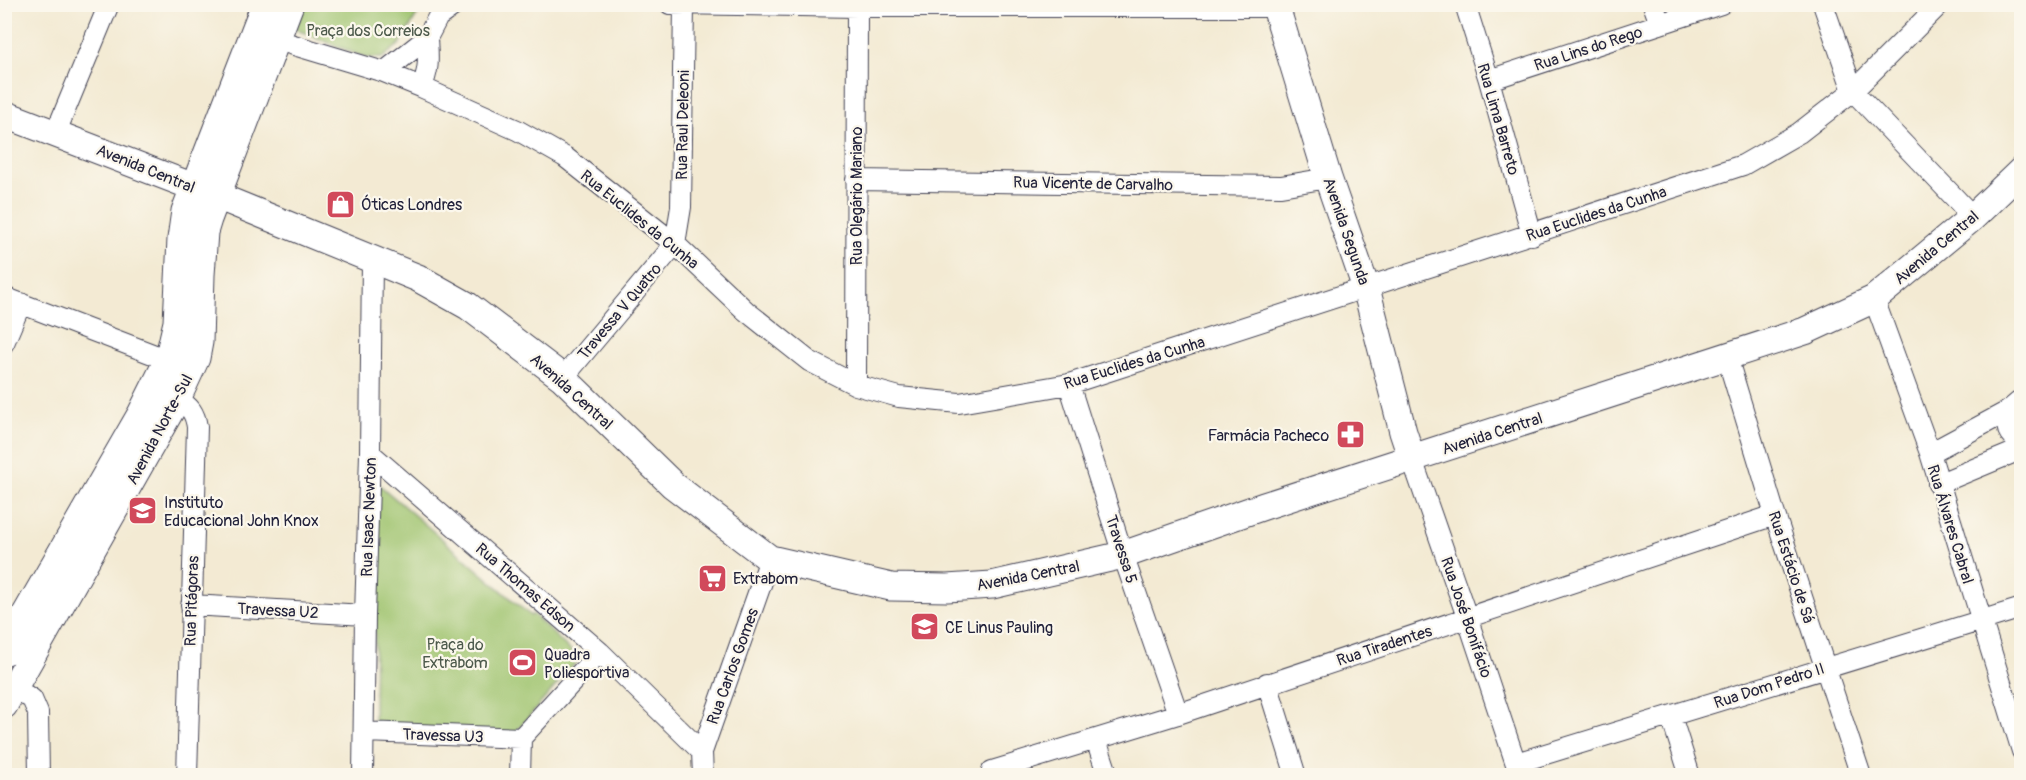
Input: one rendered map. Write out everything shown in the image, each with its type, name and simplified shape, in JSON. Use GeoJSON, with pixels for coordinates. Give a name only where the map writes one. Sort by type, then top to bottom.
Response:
{"type":"FeatureCollection","features":[{"type":"Feature","properties":{"kind":"street"},"geometry":{"type":"LineString","coordinates":[[56,132],[109,4]]}},
{"type":"Feature","properties":{"kind":"street"},"geometry":{"type":"LineString","coordinates":[[206,191],[265,4]]}},
{"type":"Feature","properties":{"kind":"street"},"geometry":{"type":"LineString","coordinates":[[206,191],[277,40],[290,4]]}},
{"type":"Feature","properties":{"kind":"street"},"geometry":{"type":"LineString","coordinates":[[384,72],[427,38],[438,17],[456,4]]}},
{"type":"Feature","properties":{"kind":"street"},"geometry":{"type":"LineString","coordinates":[[670,4],[857,7],[1276,6]]}},
{"type":"Feature","properties":{"kind":"street","name":"Rua Lima Barreto"},"geometry":{"type":"LineString","coordinates":[[1465,4],[1489,80],[1532,235]]}},
{"type":"Feature","properties":{"kind":"street"},"geometry":{"type":"LineString","coordinates":[[1653,4],[1660,24]]}},
{"type":"Feature","properties":{"kind":"street","name":"Rua Lins do Rego"},"geometry":{"type":"LineString","coordinates":[[1489,80],[1721,4]]}},
{"type":"Feature","properties":{"kind":"street"},"geometry":{"type":"LineString","coordinates":[[1823,4],[1853,91],[1973,217]]}},
{"type":"Feature","properties":{"kind":"street","name":"Rua Euclides da Cunha"},"geometry":{"type":"LineString","coordinates":[[277,40],[384,72],[421,87],[517,130],[565,158],[675,244],[746,311],[809,361],[856,385],[899,397],[959,403],[1069,384],[1743,165],[1799,133],[1853,91],[1940,4]]}},
{"type":"Feature","properties":{"kind":"street","name":"Rua Raul Deleoni"},"geometry":{"type":"LineString","coordinates":[[675,244],[681,207],[684,5]]}},
{"type":"Feature","properties":{"kind":"street","name":"Avenida Segunda"},"geometry":{"type":"LineString","coordinates":[[1276,6],[1328,178],[1366,288],[1412,459]]}},
{"type":"Feature","properties":{"kind":"street","name":"Rua Olegário Mariano"},"geometry":{"type":"LineString","coordinates":[[856,385],[857,7]]}},
{"type":"Feature","properties":{"kind":"street"},"geometry":{"type":"LineString","coordinates":[[421,87],[428,69],[427,38]]}},
{"type":"Feature","properties":{"kind":"street","name":"Avenida Central"},"geometry":{"type":"LineString","coordinates":[[4,114],[206,191],[418,278],[468,306],[563,378],[673,485],[770,559],[891,587],[946,588],[992,585],[1123,555],[1264,506],[1805,331],[1874,299],[1973,217],[2022,170]]}},
{"type":"Feature","properties":{"kind":"street","name":"Rua Vicente de Carvalho"},"geometry":{"type":"LineString","coordinates":[[856,180],[1281,186],[1328,178]]}},
{"type":"Feature","properties":{"kind":"street","name":"Avenida Norte-Sul"},"geometry":{"type":"LineString","coordinates":[[4,652],[141,414],[168,360],[177,322],[185,211],[206,191]]}},
{"type":"Feature","properties":{"kind":"street","name":"Avenida Norte-Sul"},"geometry":{"type":"LineString","coordinates":[[9,697],[177,399],[196,358],[199,342],[206,191]]}},
{"type":"Feature","properties":{"kind":"street","name":"Travessa V Quatro"},"geometry":{"type":"LineString","coordinates":[[563,378],[675,244]]}},
{"type":"Feature","properties":{"kind":"street","name":"Rua Isaac Newton"},"geometry":{"type":"LineString","coordinates":[[363,776],[372,259]]}},
{"type":"Feature","properties":{"kind":"street","name":"Rua Álvares Cabral"},"geometry":{"type":"LineString","coordinates":[[1874,299],[1930,453],[2022,751]]}},
{"type":"Feature","properties":{"kind":"street"},"geometry":{"type":"LineString","coordinates":[[4,343],[13,300],[168,360]]}},
{"type":"Feature","properties":{"kind":"street","name":"Rua Estácio de Sá"},"geometry":{"type":"LineString","coordinates":[[1727,357],[1774,515],[1861,776]]}},
{"type":"Feature","properties":{"kind":"street","name":"Travessa 5"},"geometry":{"type":"LineString","coordinates":[[1069,384],[1123,555],[1178,714]]}},
{"type":"Feature","properties":{"kind":"street","name":"Rua Pitágoras"},"geometry":{"type":"LineString","coordinates":[[177,399],[192,410],[197,427],[187,776]]}},
{"type":"Feature","properties":{"kind":"street"},"geometry":{"type":"LineString","coordinates":[[1930,453],[2015,405]]}},
{"type":"Feature","properties":{"kind":"street"},"geometry":{"type":"LineString","coordinates":[[2015,405],[2006,422],[2012,439],[2022,444]]}},
{"type":"Feature","properties":{"kind":"street"},"geometry":{"type":"LineString","coordinates":[[1938,484],[2022,449]]}},
{"type":"Feature","properties":{"kind":"street","name":"Rua Thomas Edson"},"geometry":{"type":"LineString","coordinates":[[370,453],[600,652],[702,752]]}},
{"type":"Feature","properties":{"kind":"street","name":"Rua José Bonifácio"},"geometry":{"type":"LineString","coordinates":[[1412,459],[1518,769]]}},
{"type":"Feature","properties":{"kind":"street","name":"Rua Tiradentes"},"geometry":{"type":"LineString","coordinates":[[992,771],[1178,714],[1774,515]]}},
{"type":"Feature","properties":{"kind":"street","name":"Rua Carlos Gomes"},"geometry":{"type":"LineString","coordinates":[[703,776],[702,752],[770,559]]}},
{"type":"Feature","properties":{"kind":"street","name":"Travessa U2"},"geometry":{"type":"LineString","coordinates":[[191,606],[365,615]]}},
{"type":"Feature","properties":{"kind":"street","name":"Rua Dom Pedro II"},"geometry":{"type":"LineString","coordinates":[[1518,769],[1825,666],[2022,608]]}},
{"type":"Feature","properties":{"kind":"street"},"geometry":{"type":"LineString","coordinates":[[520,776],[521,738],[600,652]]}},
{"type":"Feature","properties":{"kind":"street"},"geometry":{"type":"LineString","coordinates":[[1268,683],[1296,776]]}},
{"type":"Feature","properties":{"kind":"street"},"geometry":{"type":"LineString","coordinates":[[9,697],[32,699],[38,713],[39,776]]}},
{"type":"Feature","properties":{"kind":"street"},"geometry":{"type":"LineString","coordinates":[[1671,716],[1690,776]]}},
{"type":"Feature","properties":{"kind":"street","name":"Travessa U3"},"geometry":{"type":"LineString","coordinates":[[365,732],[521,738]]}},
{"type":"Feature","properties":{"kind":"street"},"geometry":{"type":"LineString","coordinates":[[1096,740],[1107,776]]}},
{"type":"Feature","properties":{"kind":"green space","name":"Praça dos Correios"},"geometry":{"type":"Polygon","coordinates":[[[305,5],[423,5],[400,44],[382,58],[366,58],[295,29],[305,5]]]}},
{"type":"Feature","properties":{"kind":"green space","name":"Praça do Extrabom"},"geometry":{"type":"Polygon","coordinates":[[[376,482],[531,616],[533,614],[579,659],[514,734],[374,727],[376,482]]]}},
{"type":"Feature","properties":{"kind":"place","name":"Óticas Londres"},"geometry":{"type":"Point","coordinates":[340,204]}},
{"type":"Feature","properties":{"kind":"place","name":"Farmácia Pacheco"},"geometry":{"type":"Point","coordinates":[1350,435]}},
{"type":"Feature","properties":{"kind":"place","name":"Instituto Educacional John Knox"},"geometry":{"type":"Point","coordinates":[143,511]}},
{"type":"Feature","properties":{"kind":"place","name":"Extrabom"},"geometry":{"type":"Point","coordinates":[712,578]}},
{"type":"Feature","properties":{"kind":"place","name":"CE Linus Pauling"},"geometry":{"type":"Point","coordinates":[924,627]}},
{"type":"Feature","properties":{"kind":"place","name":"Quadra Poliesportiva"},"geometry":{"type":"Point","coordinates":[523,663]}}]}
